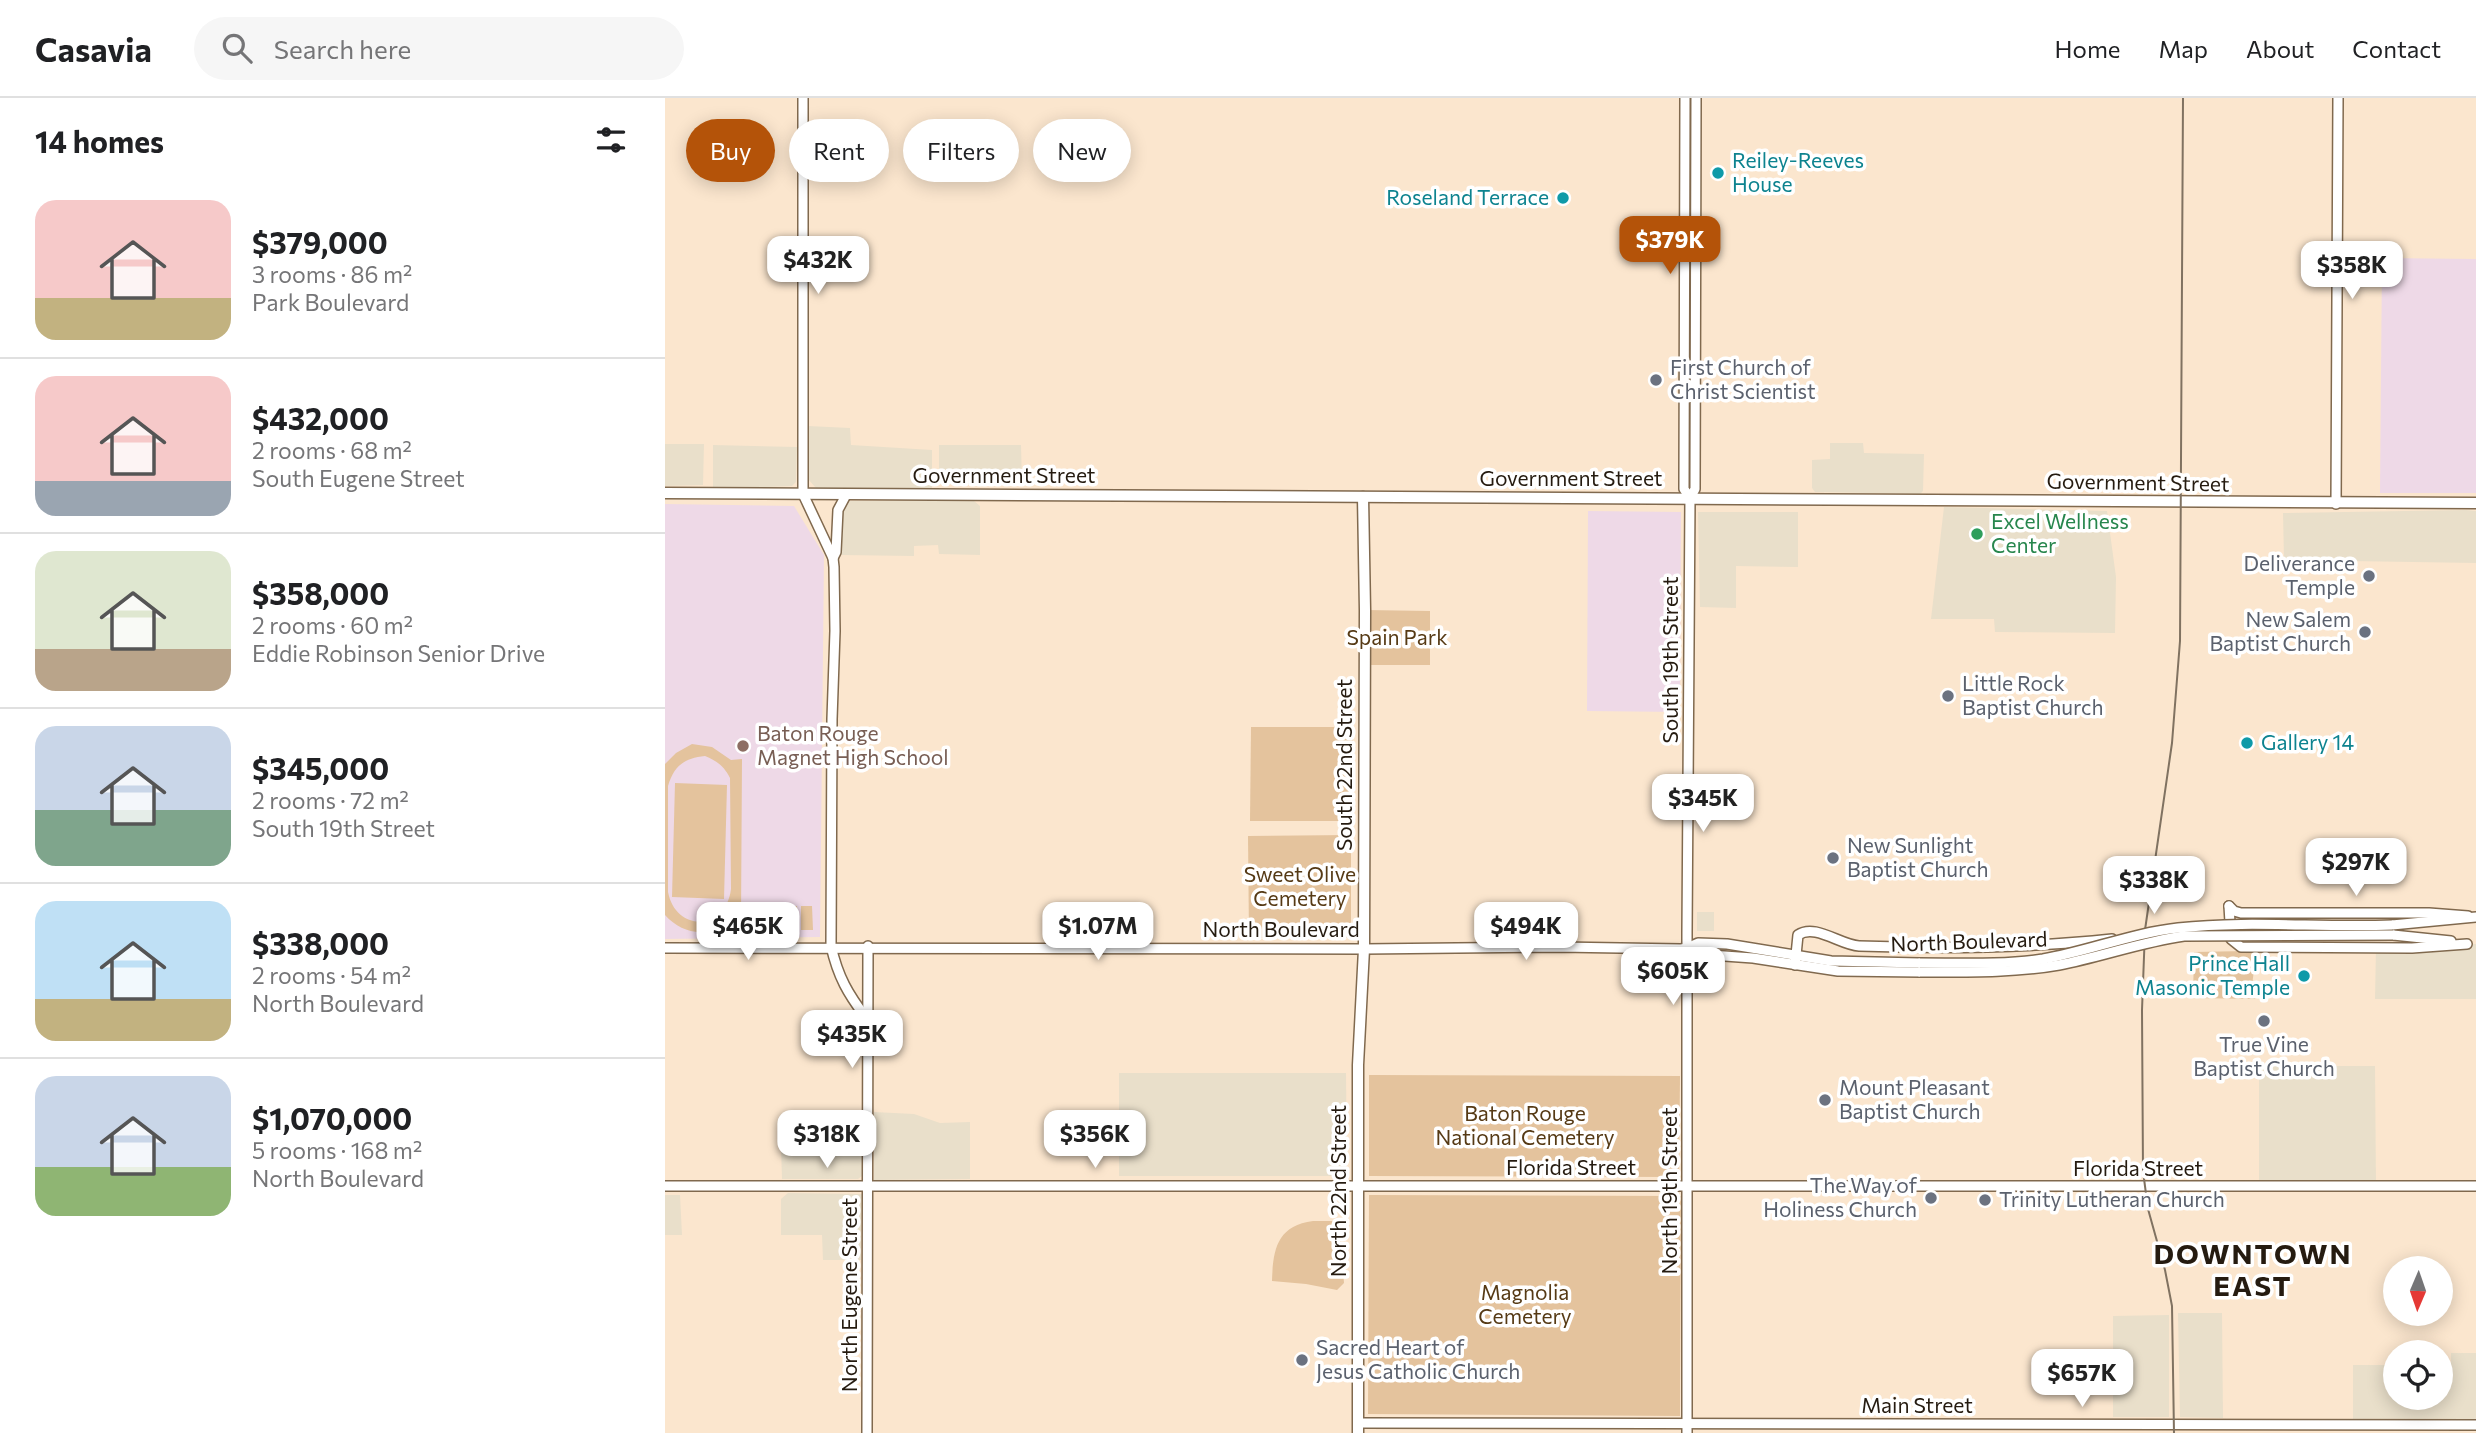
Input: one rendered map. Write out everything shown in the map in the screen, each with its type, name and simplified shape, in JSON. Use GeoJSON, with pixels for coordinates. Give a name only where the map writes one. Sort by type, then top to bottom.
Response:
{"type":"FeatureCollection","features":[{"type":"Feature","properties":{"kind":"main road","name":"Government Street"},"geometry":{"type":"LineString","coordinates":[[665,493],[2476,503]]}},
{"type":"Feature","properties":{"kind":"main road","name":"South 22nd Street"},"geometry":{"type":"LineString","coordinates":[[1363,497],[1364,948]]}},
{"type":"Feature","properties":{"kind":"main road","name":"North 22nd Street"},"geometry":{"type":"LineString","coordinates":[[1358,1428],[1358,1065],[1364,948]]}},
{"type":"Feature","properties":{"kind":"street"},"geometry":{"type":"LineString","coordinates":[[803,98],[803,494],[833,558],[835,631],[831,947],[847,993],[867,1019]]}},
{"type":"Feature","properties":{"kind":"street"},"geometry":{"type":"LineString","coordinates":[[1685,98],[1684,489],[1690,498],[1695,489],[1696,98]]}},
{"type":"Feature","properties":{"kind":"street"},"geometry":{"type":"LineString","coordinates":[[2336,504],[2338,98]]}},
{"type":"Feature","properties":{"kind":"street"},"geometry":{"type":"LineString","coordinates":[[833,558],[836,552],[838,510],[846,495]]}},
{"type":"Feature","properties":{"kind":"street","name":"South 19th Street"},"geometry":{"type":"LineString","coordinates":[[1687,948],[1690,498]]}},
{"type":"Feature","properties":{"kind":"street"},"geometry":{"type":"LineString","coordinates":[[2472,916],[2418,913],[2241,913],[2229,906],[2231,939],[2241,947],[2412,948],[2472,944]]}},
{"type":"Feature","properties":{"kind":"street","name":"North Boulevard"},"geometry":{"type":"LineString","coordinates":[[1687,948],[1696,954],[1753,958],[1838,971],[1920,968],[2029,970],[2184,936],[2393,930],[2472,916]]}},
{"type":"Feature","properties":{"kind":"street","name":"North Boulevard"},"geometry":{"type":"LineString","coordinates":[[2393,930],[2472,944]]}},
{"type":"Feature","properties":{"kind":"street","name":"North Boulevard"},"geometry":{"type":"LineString","coordinates":[[1795,955],[1798,935],[1807,932],[1858,946],[2047,946],[2113,939]]}},
{"type":"Feature","properties":{"kind":"street","name":"North Boulevard"},"geometry":{"type":"LineString","coordinates":[[665,948],[1687,948],[1698,943],[1727,944],[1856,963],[1920,968]]}},
{"type":"Feature","properties":{"kind":"street","name":"North Eugene Street"},"geometry":{"type":"LineString","coordinates":[[867,1433],[868,946]]}},
{"type":"Feature","properties":{"kind":"street","name":"North 19th Street"},"geometry":{"type":"LineString","coordinates":[[1687,948],[1687,1428]]}},
{"type":"Feature","properties":{"kind":"street"},"geometry":{"type":"LineString","coordinates":[[1795,955],[1795,965]]}},
{"type":"Feature","properties":{"kind":"street","name":"Florida Street"},"geometry":{"type":"LineString","coordinates":[[665,1186],[2476,1186]]}},
{"type":"Feature","properties":{"kind":"street","name":"Main Street"},"geometry":{"type":"LineString","coordinates":[[1358,1428],[2476,1425]]}},
{"type":"Feature","properties":{"kind":"shaded area"},"geometry":{"type":"Polygon","coordinates":[[[2382,258],[2476,259],[2476,493],[2380,493],[2382,258]]]}},
{"type":"Feature","properties":{"kind":"shaded area"},"geometry":{"type":"Polygon","coordinates":[[[808,426],[850,428],[851,445],[932,450],[932,490],[816,488],[808,479],[808,426]]]}},
{"type":"Feature","properties":{"kind":"shaded area"},"geometry":{"type":"Polygon","coordinates":[[[1830,443],[1863,443],[1864,453],[1924,454],[1923,491],[1920,494],[1815,492],[1812,488],[1812,460],[1830,459],[1830,443]]]}},
{"type":"Feature","properties":{"kind":"shaded area"},"geometry":{"type":"Polygon","coordinates":[[[665,444],[704,444],[703,485],[665,486],[665,444]]]}},
{"type":"Feature","properties":{"kind":"shaded area"},"geometry":{"type":"Polygon","coordinates":[[[713,445],[797,447],[796,482],[792,486],[713,489],[713,445]]]}},
{"type":"Feature","properties":{"kind":"shaded area"},"geometry":{"type":"Polygon","coordinates":[[[939,445],[1021,445],[1022,484],[939,484],[939,445]]]}},
{"type":"Feature","properties":{"kind":"shaded area"},"geometry":{"type":"Polygon","coordinates":[[[850,501],[974,501],[980,506],[980,555],[939,554],[938,545],[914,546],[914,556],[841,555],[843,506],[850,501]]]}},
{"type":"Feature","properties":{"kind":"shaded area","name":"Baton Rouge Magnet High School"},"geometry":{"type":"Polygon","coordinates":[[[665,504],[794,506],[824,555],[820,937],[665,939],[665,504]]]}},
{"type":"Feature","properties":{"kind":"shaded area"},"geometry":{"type":"Polygon","coordinates":[[[1944,507],[2107,511],[2116,577],[2115,633],[1995,632],[1994,619],[1931,619],[1944,507]]]}},
{"type":"Feature","properties":{"kind":"shaded area"},"geometry":{"type":"Polygon","coordinates":[[[1588,511],[1681,512],[1680,712],[1587,711],[1588,511]]]}},
{"type":"Feature","properties":{"kind":"shaded area"},"geometry":{"type":"Polygon","coordinates":[[[2476,511],[2476,563],[2284,560],[2283,513],[2476,511]]]}},
{"type":"Feature","properties":{"kind":"shaded area"},"geometry":{"type":"Polygon","coordinates":[[[1698,512],[1798,512],[1798,567],[1736,566],[1736,608],[1700,607],[1698,512]]]}},
{"type":"Feature","properties":{"kind":"shaded area"},"geometry":{"type":"Polygon","coordinates":[[[1697,912],[1714,912],[1714,931],[1697,931],[1697,912]]]}},
{"type":"Feature","properties":{"kind":"shaded area"},"geometry":{"type":"Polygon","coordinates":[[[2476,944],[2476,999],[2375,999],[2376,948],[2476,944]]]}},
{"type":"Feature","properties":{"kind":"shaded area"},"geometry":{"type":"Polygon","coordinates":[[[2259,1066],[2375,1066],[2376,1186],[2259,1186],[2259,1066]]]}},
{"type":"Feature","properties":{"kind":"shaded area"},"geometry":{"type":"Polygon","coordinates":[[[1119,1073],[1346,1073],[1347,1176],[1119,1176],[1119,1073]]]}},
{"type":"Feature","properties":{"kind":"shaded area"},"geometry":{"type":"Polygon","coordinates":[[[874,1112],[914,1114],[940,1123],[970,1122],[970,1179],[874,1180],[874,1112]]]}},
{"type":"Feature","properties":{"kind":"shaded area"},"geometry":{"type":"Polygon","coordinates":[[[780,1115],[823,1116],[823,1123],[862,1122],[863,1175],[858,1179],[782,1179],[780,1115]]]}},
{"type":"Feature","properties":{"kind":"shaded area"},"geometry":{"type":"Polygon","coordinates":[[[788,1193],[862,1194],[861,1260],[823,1260],[822,1235],[781,1235],[781,1199],[788,1193]]]}},
{"type":"Feature","properties":{"kind":"shaded area"},"geometry":{"type":"Polygon","coordinates":[[[665,1195],[680,1195],[682,1235],[665,1235],[665,1195]]]}},
{"type":"Feature","properties":{"kind":"shaded area"},"geometry":{"type":"Polygon","coordinates":[[[2178,1313],[2222,1313],[2223,1418],[2180,1417],[2178,1313]]]}},
{"type":"Feature","properties":{"kind":"shaded area"},"geometry":{"type":"Polygon","coordinates":[[[2169,1315],[2169,1417],[2113,1417],[2113,1316],[2169,1315]]]}},
{"type":"Feature","properties":{"kind":"shaded area"},"geometry":{"type":"Polygon","coordinates":[[[2453,1353],[2476,1353],[2476,1419],[2353,1419],[2353,1365],[2383,1365],[2383,1410],[2453,1410],[2453,1353]]]}},
{"type":"Feature","properties":{"kind":"green space","name":"Spain Park"},"geometry":{"type":"Polygon","coordinates":[[[1365,610],[1430,611],[1430,665],[1364,665],[1365,610]]]}},
{"type":"Feature","properties":{"kind":"green space","name":"Sweet Olive Cemetery"},"geometry":{"type":"Polygon","coordinates":[[[1251,727],[1353,727],[1352,821],[1250,821],[1251,727]]]}},
{"type":"Feature","properties":{"kind":"green space"},"geometry":{"type":"Polygon","coordinates":[[[692,744],[712,747],[731,760],[742,759],[741,920],[730,919],[714,930],[705,932],[680,927],[665,915],[665,764],[676,753],[692,744]],[[705,756],[681,764],[673,773],[668,786],[668,892],[681,915],[701,922],[720,913],[727,903],[731,889],[730,778],[723,767],[705,756]]]}},
{"type":"Feature","properties":{"kind":"green space"},"geometry":{"type":"Polygon","coordinates":[[[675,783],[727,785],[724,899],[672,897],[675,783]]]}},
{"type":"Feature","properties":{"kind":"green space","name":"Sweet Olive Cemetery"},"geometry":{"type":"Polygon","coordinates":[[[1351,835],[1351,938],[1249,938],[1248,836],[1351,835]]]}},
{"type":"Feature","properties":{"kind":"green space"},"geometry":{"type":"Polygon","coordinates":[[[756,906],[768,906],[768,930],[756,930],[756,906]]]}},
{"type":"Feature","properties":{"kind":"green space"},"geometry":{"type":"Polygon","coordinates":[[[771,906],[783,906],[783,930],[771,930],[771,906]]]}},
{"type":"Feature","properties":{"kind":"green space"},"geometry":{"type":"Polygon","coordinates":[[[786,906],[797,906],[798,930],[786,930],[786,906]]]}},
{"type":"Feature","properties":{"kind":"green space"},"geometry":{"type":"Polygon","coordinates":[[[801,906],[812,906],[813,930],[801,930],[801,906]]]}},
{"type":"Feature","properties":{"kind":"green space"},"geometry":{"type":"Polygon","coordinates":[[[2247,951],[2253,954],[2254,960],[2252,987],[2255,999],[2193,998],[2194,952],[2247,951]]]}},
{"type":"Feature","properties":{"kind":"green space","name":"Baton Rouge National Cemetery"},"geometry":{"type":"Polygon","coordinates":[[[1369,1075],[1680,1076],[1679,1177],[1369,1176],[1369,1075]]]}},
{"type":"Feature","properties":{"kind":"green space","name":"Magnolia Cemetery"},"geometry":{"type":"Polygon","coordinates":[[[1369,1195],[1681,1196],[1680,1416],[1368,1414],[1369,1195]]]}},
{"type":"Feature","properties":{"kind":"green space"},"geometry":{"type":"Polygon","coordinates":[[[1313,1221],[1339,1221],[1344,1283],[1337,1290],[1272,1281],[1279,1241],[1292,1228],[1313,1221]]]}},
{"type":"Feature","properties":{"kind":"railway"},"geometry":{"type":"LineString","coordinates":[[2174,1433],[2172,1306],[2148,1209],[2143,1171],[2142,1010],[2145,930],[2172,743],[2180,641],[2183,98]]}},
{"type":"Feature","properties":{"kind":"place","name":"Reiley-Reeves House"},"geometry":{"type":"Point","coordinates":[1718,173]}},
{"type":"Feature","properties":{"kind":"place","name":"Roseland Terrace"},"geometry":{"type":"Point","coordinates":[1563,198]}},
{"type":"Feature","properties":{"kind":"place","name":"First Church of Christ Scientist"},"geometry":{"type":"Point","coordinates":[1656,380]}},
{"type":"Feature","properties":{"kind":"place","name":"Excel Wellness Center"},"geometry":{"type":"Point","coordinates":[1977,534]}},
{"type":"Feature","properties":{"kind":"place","name":"Deliverance Temple"},"geometry":{"type":"Point","coordinates":[2369,576]}},
{"type":"Feature","properties":{"kind":"place","name":"New Salem Baptist Church"},"geometry":{"type":"Point","coordinates":[2365,632]}},
{"type":"Feature","properties":{"kind":"place","name":"Little Rock Baptist Church"},"geometry":{"type":"Point","coordinates":[1948,696]}},
{"type":"Feature","properties":{"kind":"place","name":"Gallery 14"},"geometry":{"type":"Point","coordinates":[2247,743]}},
{"type":"Feature","properties":{"kind":"place","name":"Baton Rouge Magnet High School"},"geometry":{"type":"Point","coordinates":[743,746]}},
{"type":"Feature","properties":{"kind":"place","name":"New Sunlight Baptist Church"},"geometry":{"type":"Point","coordinates":[1833,858]}},
{"type":"Feature","properties":{"kind":"place","name":"Prince Hall Masonic Temple"},"geometry":{"type":"Point","coordinates":[2304,976]}},
{"type":"Feature","properties":{"kind":"place","name":"True Vine Baptist Church"},"geometry":{"type":"Point","coordinates":[2264,1021]}},
{"type":"Feature","properties":{"kind":"place","name":"Mount Pleasant Baptist Church"},"geometry":{"type":"Point","coordinates":[1825,1100]}},
{"type":"Feature","properties":{"kind":"place","name":"The Way of Holiness Church"},"geometry":{"type":"Point","coordinates":[1931,1198]}},
{"type":"Feature","properties":{"kind":"place","name":"Trinity Lutheran Church"},"geometry":{"type":"Point","coordinates":[1985,1200]}},
{"type":"Feature","properties":{"kind":"place","name":"Sacred Heart of Jesus Catholic Church"},"geometry":{"type":"Point","coordinates":[1302,1360]}},
{"type":"Feature","properties":{"kind":"district","name":"DOWNTOWN EAST"},"geometry":{"type":"Point","coordinates":[2253,1270]}}]}
